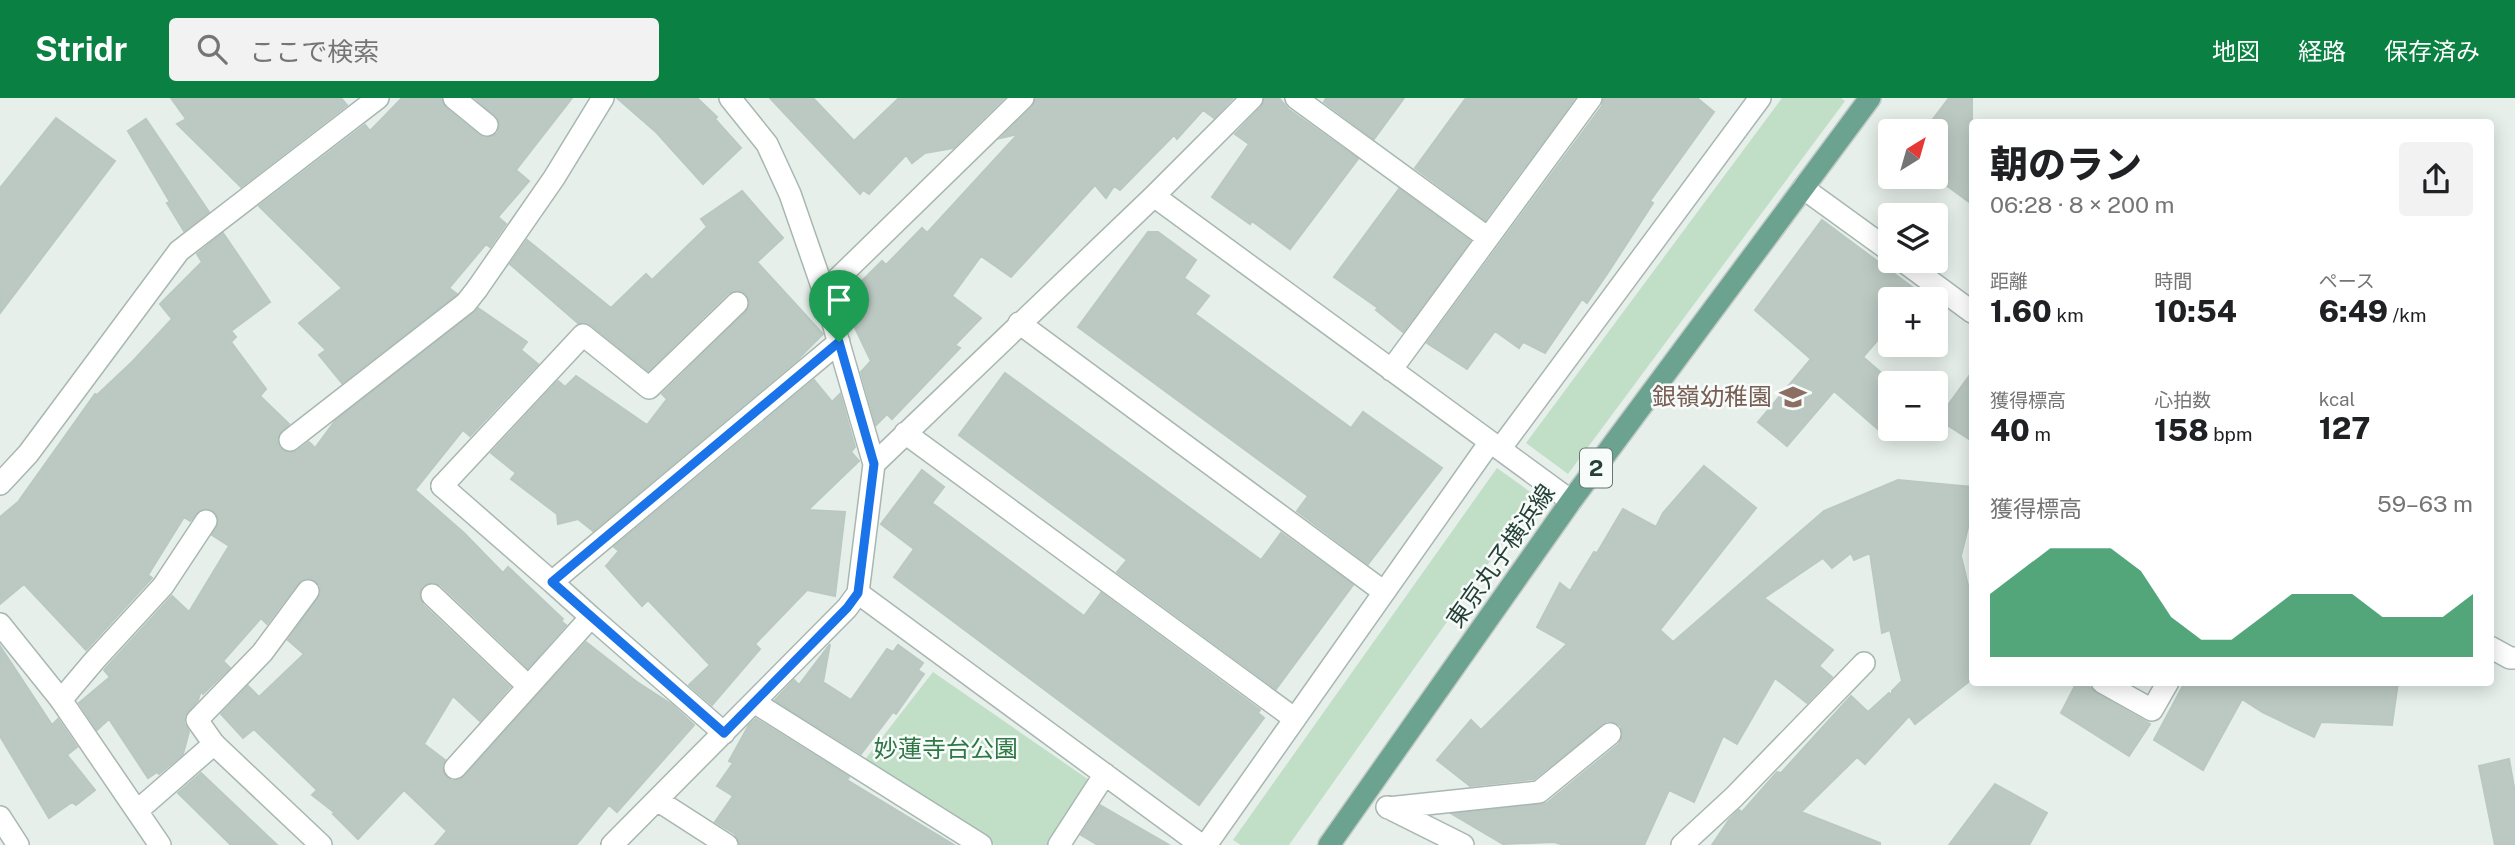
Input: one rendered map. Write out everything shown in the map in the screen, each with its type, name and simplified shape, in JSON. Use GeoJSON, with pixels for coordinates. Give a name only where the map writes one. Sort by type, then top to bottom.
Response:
{"type":"FeatureCollection","features":[{"type":"Feature","properties":{"kind":"main road","name":"東京丸子横浜線"},"geometry":{"type":"LineString","coordinates":[[1329,845],[1571,501],[1870,98]]}},
{"type":"Feature","properties":{"kind":"street"},"geometry":{"type":"LineString","coordinates":[[0,484],[28,454],[179,251],[379,98]]}},
{"type":"Feature","properties":{"kind":"street"},"geometry":{"type":"LineString","coordinates":[[454,98],[487,125]]}},
{"type":"Feature","properties":{"kind":"street"},"geometry":{"type":"LineString","coordinates":[[290,440],[466,303],[554,178],[603,98]]}},
{"type":"Feature","properties":{"kind":"street"},"geometry":{"type":"LineString","coordinates":[[612,845],[847,608],[858,593],[874,464],[824,292],[790,194],[766,144],[730,98]]}},
{"type":"Feature","properties":{"kind":"street"},"geometry":{"type":"LineString","coordinates":[[824,292],[1023,98]]}},
{"type":"Feature","properties":{"kind":"street"},"geometry":{"type":"LineString","coordinates":[[874,464],[1154,196],[1252,98]]}},
{"type":"Feature","properties":{"kind":"street"},"geometry":{"type":"LineString","coordinates":[[1296,98],[1488,238]]}},
{"type":"Feature","properties":{"kind":"street"},"geometry":{"type":"LineString","coordinates":[[858,593],[1203,845],[1384,592],[1760,98]]}},
{"type":"Feature","properties":{"kind":"street"},"geometry":{"type":"LineString","coordinates":[[1391,370],[1585,100]]}},
{"type":"Feature","properties":{"kind":"street"},"geometry":{"type":"LineString","coordinates":[[1803,188],[1878,242]]}},
{"type":"Feature","properties":{"kind":"street"},"geometry":{"type":"LineString","coordinates":[[1154,196],[1571,501]]}},
{"type":"Feature","properties":{"kind":"street"},"geometry":{"type":"LineString","coordinates":[[1919,273],[1969,310]]}},
{"type":"Feature","properties":{"kind":"street"},"geometry":{"type":"LineString","coordinates":[[724,733],[442,486],[583,335],[649,388],[737,303]]}},
{"type":"Feature","properties":{"kind":"street"},"geometry":{"type":"LineString","coordinates":[[1019,323],[1384,592]]}},
{"type":"Feature","properties":{"kind":"street"},"geometry":{"type":"LineString","coordinates":[[552,582],[839,342]]}},
{"type":"Feature","properties":{"kind":"street"},"geometry":{"type":"LineString","coordinates":[[905,433],[1295,719]]}},
{"type":"Feature","properties":{"kind":"street"},"geometry":{"type":"LineString","coordinates":[[61,700],[163,586],[205,521]]}},
{"type":"Feature","properties":{"kind":"street"},"geometry":{"type":"LineString","coordinates":[[308,591],[262,653],[197,720],[214,744],[321,845]]}},
{"type":"Feature","properties":{"kind":"street"},"geometry":{"type":"LineString","coordinates":[[432,595],[528,686]]}},
{"type":"Feature","properties":{"kind":"street"},"geometry":{"type":"LineString","coordinates":[[455,768],[591,617]]}},
{"type":"Feature","properties":{"kind":"street"},"geometry":{"type":"LineString","coordinates":[[0,624],[61,700],[160,845]]}},
{"type":"Feature","properties":{"kind":"street"},"geometry":{"type":"LineString","coordinates":[[2494,649],[2515,658]]}},
{"type":"Feature","properties":{"kind":"street"},"geometry":{"type":"LineString","coordinates":[[1682,845],[1734,797],[1864,663]]}},
{"type":"Feature","properties":{"kind":"street"},"geometry":{"type":"LineString","coordinates":[[2109,686],[2152,710],[2166,686]]}},
{"type":"Feature","properties":{"kind":"street"},"geometry":{"type":"LineString","coordinates":[[754,702],[981,845]]}},
{"type":"Feature","properties":{"kind":"street"},"geometry":{"type":"LineString","coordinates":[[1388,808],[1539,792],[1610,734]]}},
{"type":"Feature","properties":{"kind":"street"},"geometry":{"type":"LineString","coordinates":[[137,811],[214,744]]}},
{"type":"Feature","properties":{"kind":"street"},"geometry":{"type":"LineString","coordinates":[[1059,845],[1105,774]]}},
{"type":"Feature","properties":{"kind":"street"},"geometry":{"type":"LineString","coordinates":[[1364,795],[1463,845]]}},
{"type":"Feature","properties":{"kind":"street"},"geometry":{"type":"LineString","coordinates":[[657,800],[727,845]]}},
{"type":"Feature","properties":{"kind":"street"},"geometry":{"type":"LineString","coordinates":[[0,817],[18,845]]}},
{"type":"Feature","properties":{"kind":"green space"},"geometry":{"type":"Polygon","coordinates":[[[1782,98],[1841,98],[1845,101],[1568,474],[1526,443],[1782,98]]]}},
{"type":"Feature","properties":{"kind":"green space"},"geometry":{"type":"Polygon","coordinates":[[[1497,468],[1536,496],[1289,845],[1241,845],[1233,840],[1497,468]]]}},
{"type":"Feature","properties":{"kind":"green space","name":"妙蓮寺台公園"},"geometry":{"type":"Polygon","coordinates":[[[933,672],[1092,782],[1052,845],[995,845],[863,762],[933,672]]]}},
{"type":"Feature","properties":{"kind":"building"},"geometry":{"type":"Polygon","coordinates":[[[171,98],[341,98],[347,105],[241,187],[177,124],[186,119],[171,98]]]}},
{"type":"Feature","properties":{"kind":"building"},"geometry":{"type":"Polygon","coordinates":[[[402,98],[441,98],[446,108],[486,138],[498,133],[499,121],[475,98],[572,98],[516,170],[529,181],[498,217],[506,224],[490,247],[486,244],[449,288],[457,294],[342,383],[319,355],[326,350],[299,323],[342,288],[259,206],[365,125],[370,131],[402,98]]]}},
{"type":"Feature","properties":{"kind":"building"},"geometry":{"type":"Polygon","coordinates":[[[617,98],[697,98],[717,117],[715,119],[741,148],[703,184],[656,132],[617,98]]]}},
{"type":"Feature","properties":{"kind":"building"},"geometry":{"type":"Polygon","coordinates":[[[770,98],[813,98],[854,141],[899,98],[1004,98],[953,148],[925,153],[912,163],[906,155],[869,194],[863,190],[860,194],[770,98]]]}},
{"type":"Feature","properties":{"kind":"building"},"geometry":{"type":"Polygon","coordinates":[[[1036,98],[1233,98],[1214,118],[1203,110],[1177,139],[1174,135],[1120,190],[1114,186],[1106,198],[1095,185],[1011,277],[981,256],[952,296],[981,318],[955,345],[960,348],[892,419],[887,414],[876,425],[861,372],[871,361],[842,301],[882,261],[886,265],[922,228],[927,233],[1018,134],[1001,138],[1032,107],[1036,98]]]}},
{"type":"Feature","properties":{"kind":"building"},"geometry":{"type":"Polygon","coordinates":[[[1265,98],[1279,98],[1288,109],[1358,159],[1290,249],[1252,221],[1250,224],[1212,197],[1249,144],[1235,134],[1261,107],[1265,98]]]}},
{"type":"Feature","properties":{"kind":"building"},"geometry":{"type":"Polygon","coordinates":[[[1326,98],[1404,98],[1374,139],[1324,102],[1326,98]]]}},
{"type":"Feature","properties":{"kind":"building"},"geometry":{"type":"Polygon","coordinates":[[[1466,98],[1575,98],[1485,220],[1415,168],[1466,98]]]}},
{"type":"Feature","properties":{"kind":"building"},"geometry":{"type":"Polygon","coordinates":[[[1604,98],[1697,98],[1714,112],[1650,201],[1653,203],[1587,303],[1582,299],[1545,353],[1523,342],[1519,348],[1495,331],[1467,369],[1427,343],[1602,106],[1604,98]]]}},
{"type":"Feature","properties":{"kind":"building"},"geometry":{"type":"Polygon","coordinates":[[[1949,98],[1972,98],[1972,119],[1969,119],[1969,202],[1948,186],[1948,119],[1933,119],[1949,98]]]}},
{"type":"Feature","properties":{"kind":"building"},"geometry":{"type":"Polygon","coordinates":[[[56,118],[115,161],[0,313],[0,188],[56,118]]]}},
{"type":"Feature","properties":{"kind":"building"},"geometry":{"type":"Polygon","coordinates":[[[146,119],[209,212],[184,231],[128,131],[146,119]]]}},
{"type":"Feature","properties":{"kind":"building"},"geometry":{"type":"Polygon","coordinates":[[[1399,189],[1470,241],[1403,332],[1376,310],[1378,308],[1334,277],[1399,189]]]}},
{"type":"Feature","properties":{"kind":"building"},"geometry":{"type":"Polygon","coordinates":[[[742,191],[783,238],[757,262],[823,334],[797,360],[593,531],[578,519],[558,524],[557,514],[511,479],[516,473],[491,453],[558,381],[565,387],[576,376],[647,425],[667,399],[662,394],[746,312],[750,301],[741,291],[728,293],[648,371],[591,325],[578,323],[510,264],[527,240],[611,308],[646,274],[652,280],[707,227],[701,219],[742,191]]]}},
{"type":"Feature","properties":{"kind":"building"},"geometry":{"type":"Polygon","coordinates":[[[1822,220],[1878,262],[1878,273],[1893,273],[1912,287],[1878,287],[1878,340],[1863,357],[1879,371],[1878,429],[1834,391],[1787,446],[1758,422],[1811,359],[1755,310],[1822,220]]]}},
{"type":"Feature","properties":{"kind":"building"},"geometry":{"type":"Polygon","coordinates":[[[1148,232],[1158,232],[1196,260],[1184,278],[1209,296],[1195,314],[1351,428],[1363,412],[1442,468],[1368,564],[1297,511],[1308,496],[1078,327],[1148,232]]]}},
{"type":"Feature","properties":{"kind":"building"},"geometry":{"type":"Polygon","coordinates":[[[223,233],[270,302],[231,331],[236,337],[231,342],[266,389],[260,396],[289,424],[278,436],[279,447],[286,452],[297,451],[309,442],[315,448],[335,421],[478,308],[527,342],[521,350],[538,364],[470,436],[463,430],[415,490],[464,533],[503,573],[508,567],[563,619],[561,621],[566,625],[528,668],[441,585],[434,582],[423,586],[419,593],[423,605],[510,687],[480,721],[453,696],[424,744],[445,760],[442,766],[446,777],[452,781],[460,780],[586,642],[637,682],[671,704],[694,725],[617,812],[609,805],[576,845],[435,845],[447,831],[404,790],[358,839],[333,814],[335,813],[312,795],[317,790],[254,729],[243,738],[221,714],[248,686],[259,697],[304,654],[288,640],[321,593],[320,585],[310,578],[298,583],[267,624],[261,618],[223,661],[230,668],[203,694],[201,691],[198,700],[185,715],[184,723],[189,732],[183,754],[159,774],[157,772],[148,778],[109,719],[97,730],[79,703],[110,677],[104,670],[172,596],[189,612],[229,546],[212,535],[219,521],[213,510],[200,510],[190,521],[184,517],[148,575],[152,578],[86,650],[24,584],[0,604],[0,517],[18,502],[95,394],[132,362],[172,319],[160,304],[202,262],[197,254],[223,233]]]}},
{"type":"Feature","properties":{"kind":"building"},"geometry":{"type":"Polygon","coordinates":[[[1005,373],[1261,560],[1281,533],[1353,585],[1276,689],[1117,572],[1127,560],[959,435],[1005,373]]]}},
{"type":"Feature","properties":{"kind":"building"},"geometry":{"type":"Polygon","coordinates":[[[1969,376],[1969,439],[1948,425],[1948,405],[1969,376]]]}},
{"type":"Feature","properties":{"kind":"building"},"geometry":{"type":"Polygon","coordinates":[[[814,380],[832,402],[840,394],[855,447],[851,452],[859,461],[808,510],[845,512],[835,596],[807,590],[755,644],[760,649],[712,705],[689,685],[710,665],[648,600],[642,606],[606,566],[619,551],[614,547],[814,380]]]}},
{"type":"Feature","properties":{"kind":"building"},"geometry":{"type":"Polygon","coordinates":[[[1704,466],[1756,508],[1660,630],[1673,642],[1824,511],[1898,480],[1969,487],[1969,523],[1961,556],[1969,589],[1969,681],[1915,724],[1909,716],[1865,764],[1857,757],[1801,812],[1880,845],[1712,845],[1729,820],[1739,810],[1742,812],[1777,772],[1781,773],[1851,696],[1868,712],[1889,693],[1892,695],[1892,691],[1902,681],[1890,630],[1882,633],[1870,553],[1854,560],[1851,553],[1832,568],[1823,558],[1764,598],[1833,650],[1819,666],[1832,677],[1807,703],[1775,678],[1737,744],[1723,736],[1694,802],[1669,790],[1644,845],[1564,845],[1554,842],[1503,844],[1452,814],[1547,803],[1619,744],[1622,738],[1621,726],[1607,721],[1534,779],[1470,786],[1437,760],[1471,720],[1481,730],[1567,644],[1537,627],[1560,583],[1570,591],[1623,509],[1656,527],[1663,513],[1704,466]]]}},
{"type":"Feature","properties":{"kind":"building"},"geometry":{"type":"Polygon","coordinates":[[[922,470],[944,487],[932,503],[1084,616],[1101,593],[1260,710],[1258,713],[1264,718],[1199,805],[894,577],[914,549],[881,524],[922,470]]]}},
{"type":"Feature","properties":{"kind":"building"},"geometry":{"type":"Polygon","coordinates":[[[830,644],[823,682],[851,700],[887,649],[893,652],[898,645],[923,663],[918,670],[924,674],[896,714],[893,712],[861,754],[775,700],[794,680],[799,685],[830,644]]]}},
{"type":"Feature","properties":{"kind":"building"},"geometry":{"type":"Polygon","coordinates":[[[0,646],[52,725],[58,719],[77,747],[67,755],[95,790],[76,805],[72,802],[49,818],[0,736],[0,646]]]}},
{"type":"Feature","properties":{"kind":"building"},"geometry":{"type":"Polygon","coordinates":[[[2075,686],[2088,686],[2150,724],[2129,756],[2061,713],[2075,686]]]}},
{"type":"Feature","properties":{"kind":"building"},"geometry":{"type":"Polygon","coordinates":[[[2183,686],[2397,686],[2392,725],[2321,722],[2314,737],[2262,712],[2242,699],[2203,770],[2154,740],[2183,686]]]}},
{"type":"Feature","properties":{"kind":"building"},"geometry":{"type":"Polygon","coordinates":[[[756,719],[849,777],[847,780],[954,845],[740,845],[735,834],[715,822],[733,796],[717,786],[733,763],[729,761],[749,725],[756,719]]]}},
{"type":"Feature","properties":{"kind":"building"},"geometry":{"type":"Polygon","coordinates":[[[2509,759],[2515,793],[2515,845],[2495,845],[2479,766],[2509,759]]]}},
{"type":"Feature","properties":{"kind":"building"},"geometry":{"type":"Polygon","coordinates":[[[201,773],[277,845],[231,845],[178,793],[201,773]]]}},
{"type":"Feature","properties":{"kind":"building"},"geometry":{"type":"Polygon","coordinates":[[[1995,784],[2047,813],[2029,845],[1949,845],[1995,784]]]}},
{"type":"Feature","properties":{"kind":"building"},"geometry":{"type":"Polygon","coordinates":[[[1100,805],[1169,845],[1098,845],[1081,835],[1100,805]]]}},
{"type":"Feature","properties":{"kind":"place","name":"銀嶺幼稚園"},"geometry":{"type":"Point","coordinates":[1793,397]}},
{"type":"Feature","properties":{"kind":"route"},"geometry":{"type":"LineString","coordinates":[[839,342],[874,464],[858,593],[847,608],[724,733],[552,582],[839,342]]}}]}
